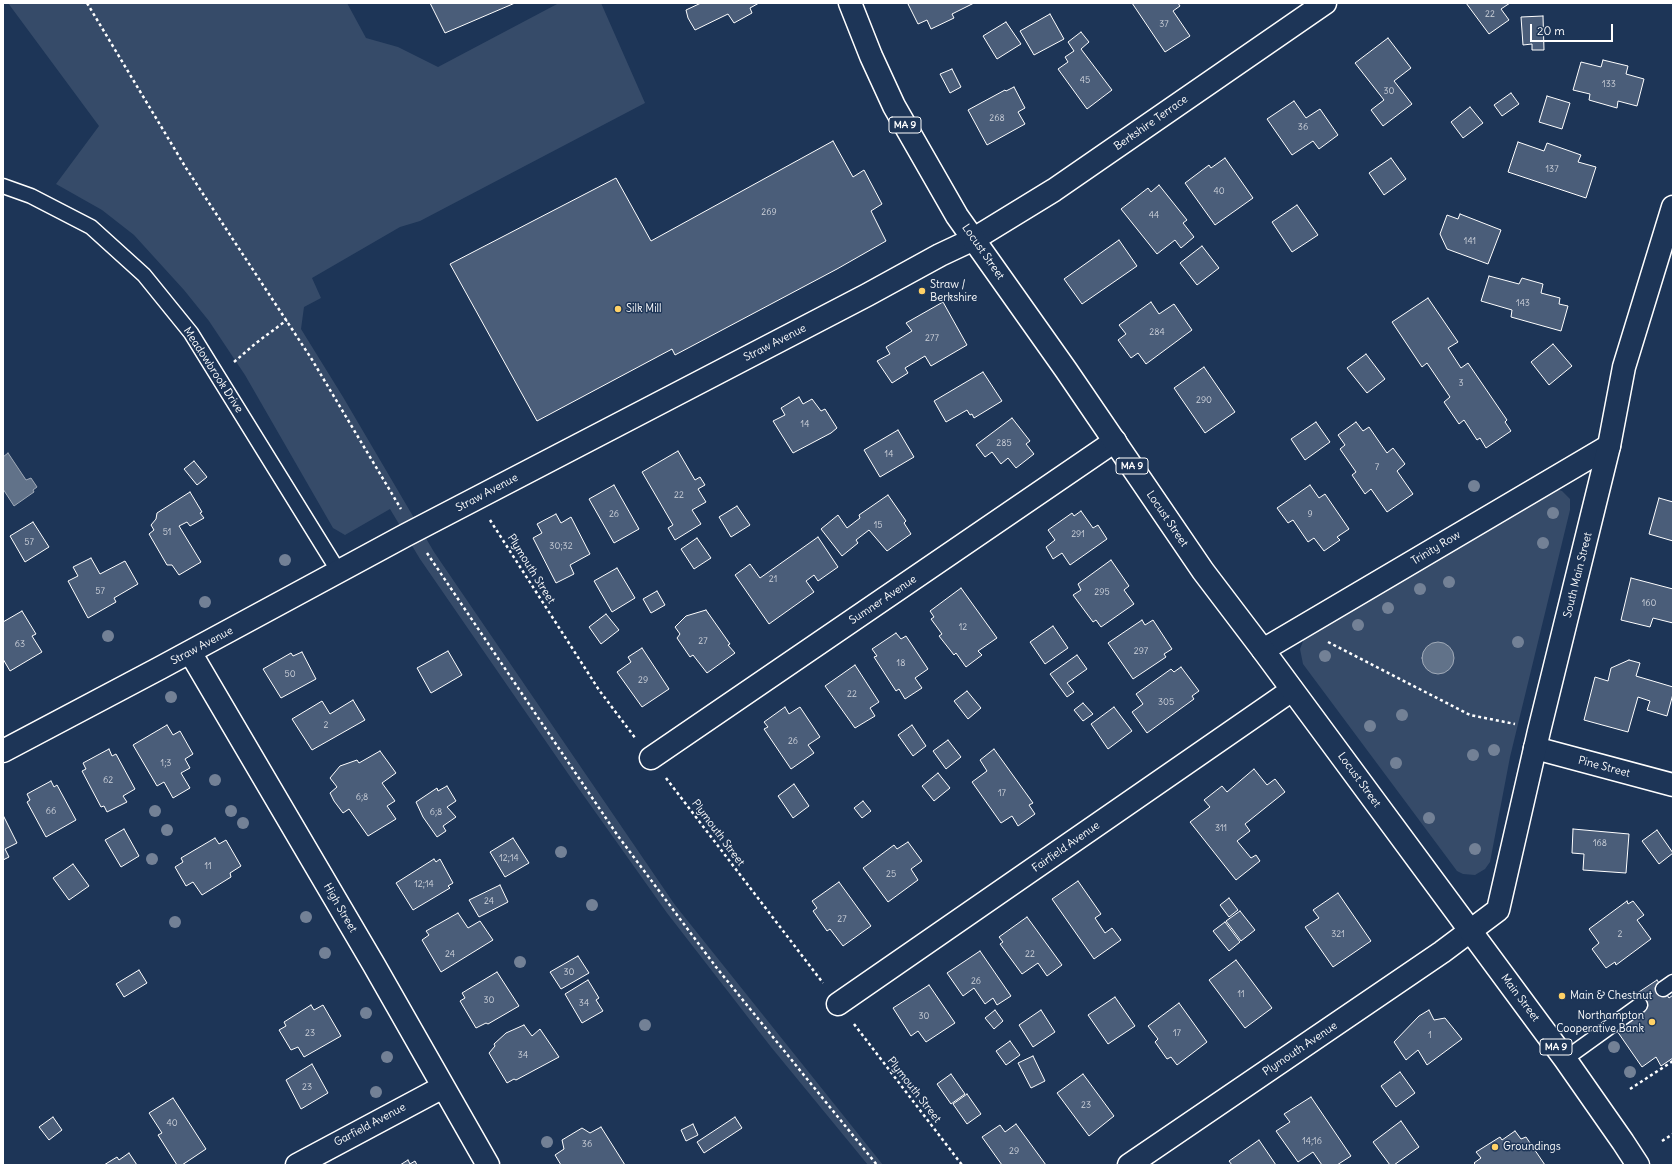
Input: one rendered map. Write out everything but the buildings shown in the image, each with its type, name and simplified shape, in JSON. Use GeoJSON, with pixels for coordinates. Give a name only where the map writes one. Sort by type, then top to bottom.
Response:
{"type":"FeatureCollection","features":[{"type":"Feature","properties":{"kind":"main road","name":"Locust Street"},"geometry":{"type":"LineString","coordinates":[[850,3],[871,56],[894,106],[957,216],[1115,441],[1203,571],[1470,931]]}},
{"type":"Feature","properties":{"kind":"main road","name":"Berkshire Terrace"},"geometry":{"type":"LineString","coordinates":[[974,239],[1054,190],[1325,3]]}},
{"type":"Feature","properties":{"kind":"main road","name":"South Main Street"},"geometry":{"type":"LineString","coordinates":[[1470,931],[1498,910],[1535,748],[1609,446],[1624,367],[1673,207]]}},
{"type":"Feature","properties":{"kind":"main road","name":"Straw Avenue"},"geometry":{"type":"LineString","coordinates":[[3,751],[477,499],[867,295],[940,255],[974,239]]}},
{"type":"Feature","properties":{"kind":"main road","name":"Sumner Avenue"},"geometry":{"type":"LineString","coordinates":[[651,758],[1115,441]]}},
{"type":"Feature","properties":{"kind":"main road","name":"Trinity Row"},"geometry":{"type":"LineString","coordinates":[[1263,650],[1609,446]]}},
{"type":"Feature","properties":{"kind":"main road","name":"High Street"},"geometry":{"type":"LineString","coordinates":[[190,652],[488,1165]]}},
{"type":"Feature","properties":{"kind":"main road","name":"Fairfield Avenue"},"geometry":{"type":"LineString","coordinates":[[838,1004],[1292,690]]}},
{"type":"Feature","properties":{"kind":"main road","name":"Pine Street"},"geometry":{"type":"LineString","coordinates":[[1535,748],[1673,785]]}},
{"type":"Feature","properties":{"kind":"main road","name":"Main Street"},"geometry":{"type":"LineString","coordinates":[[1470,931],[1565,1059],[1638,1165]]}},
{"type":"Feature","properties":{"kind":"main road","name":"Plymouth Avenue"},"geometry":{"type":"LineString","coordinates":[[1129,1165],[1442,952],[1470,931]]}},
{"type":"Feature","properties":{"kind":"main road","name":"Garfield Avenue"},"geometry":{"type":"LineString","coordinates":[[296,1165],[443,1087]]}},
{"type":"Feature","properties":{"kind":"lane","name":"Meadowbrook Drive"},"geometry":{"type":"LineString","coordinates":[[3,186],[31,196],[91,227],[144,275],[191,333],[339,572]]}},
{"type":"Feature","properties":{"kind":"lane"},"geometry":{"type":"LineString","coordinates":[[1565,1059],[1640,1005]]}},
{"type":"Feature","properties":{"kind":"path"},"geometry":{"type":"LineString","coordinates":[[87,3],[186,168],[286,320],[402,510]]}},
{"type":"Feature","properties":{"kind":"path"},"geometry":{"type":"LineString","coordinates":[[217,375],[286,320]]}},
{"type":"Feature","properties":{"kind":"path","name":"Plymouth Street"},"geometry":{"type":"LineString","coordinates":[[477,499],[599,690],[962,1165]]}},
{"type":"Feature","properties":{"kind":"path"},"geometry":{"type":"LineString","coordinates":[[426,552],[628,848],[716,968],[877,1165]]}},
{"type":"Feature","properties":{"kind":"path"},"geometry":{"type":"LineString","coordinates":[[1301,628],[1470,715],[1518,725]]}},
{"type":"Feature","properties":{"kind":"path"},"geometry":{"type":"LineString","coordinates":[[1630,1089],[1673,1061]]}},
{"type":"Feature","properties":{"kind":"path"},"geometry":{"type":"LineString","coordinates":[[1662,1140],[1673,1134]]}},
{"type":"Feature","properties":{"kind":"shaded area"},"geometry":{"type":"Polygon","coordinates":[[[8,3],[347,3],[366,38],[398,47],[438,67],[559,3],[601,3],[645,103],[420,221],[400,227],[312,278],[321,298],[304,307],[301,329],[343,397],[434,552],[675,905],[883,1165],[868,1165],[771,1047],[667,913],[569,775],[420,559],[390,509],[345,535],[333,528],[245,375],[209,321],[184,290],[134,235],[102,210],[56,184],[99,126],[8,3]]]}},
{"type":"Feature","properties":{"kind":"shaded area"},"geometry":{"type":"Polygon","coordinates":[[[8,453],[26,480],[31,478],[37,487],[33,490],[34,492],[14,506],[3,489],[3,457],[8,453]]]}},
{"type":"Feature","properties":{"kind":"shaded area"},"geometry":{"type":"Polygon","coordinates":[[[1556,489],[1562,491],[1570,499],[1570,510],[1510,757],[1490,862],[1485,869],[1475,875],[1463,874],[1457,871],[1303,664],[1300,649],[1304,639],[1315,630],[1389,589],[1463,542],[1556,489]]]}},
{"type":"Feature","properties":{"kind":"shaded area"},"geometry":{"type":"Polygon","coordinates":[[[1438,642],[1449,647],[1454,658],[1449,669],[1438,674],[1427,669],[1422,658],[1427,647],[1438,642]]]}},
{"type":"Feature","properties":{"kind":"place","name":"Straw / Berkshire"},"geometry":{"type":"Point","coordinates":[922,291]}},
{"type":"Feature","properties":{"kind":"place","name":"Silk Mill"},"geometry":{"type":"Point","coordinates":[618,309]}},
{"type":"Feature","properties":{"kind":"place","name":"Main & Chestnut"},"geometry":{"type":"Point","coordinates":[1562,996]}},
{"type":"Feature","properties":{"kind":"place","name":"Northampton Cooperative Bank"},"geometry":{"type":"Point","coordinates":[1652,1022]}},
{"type":"Feature","properties":{"kind":"place","name":"Groundings"},"geometry":{"type":"Point","coordinates":[1495,1147]}}]}
